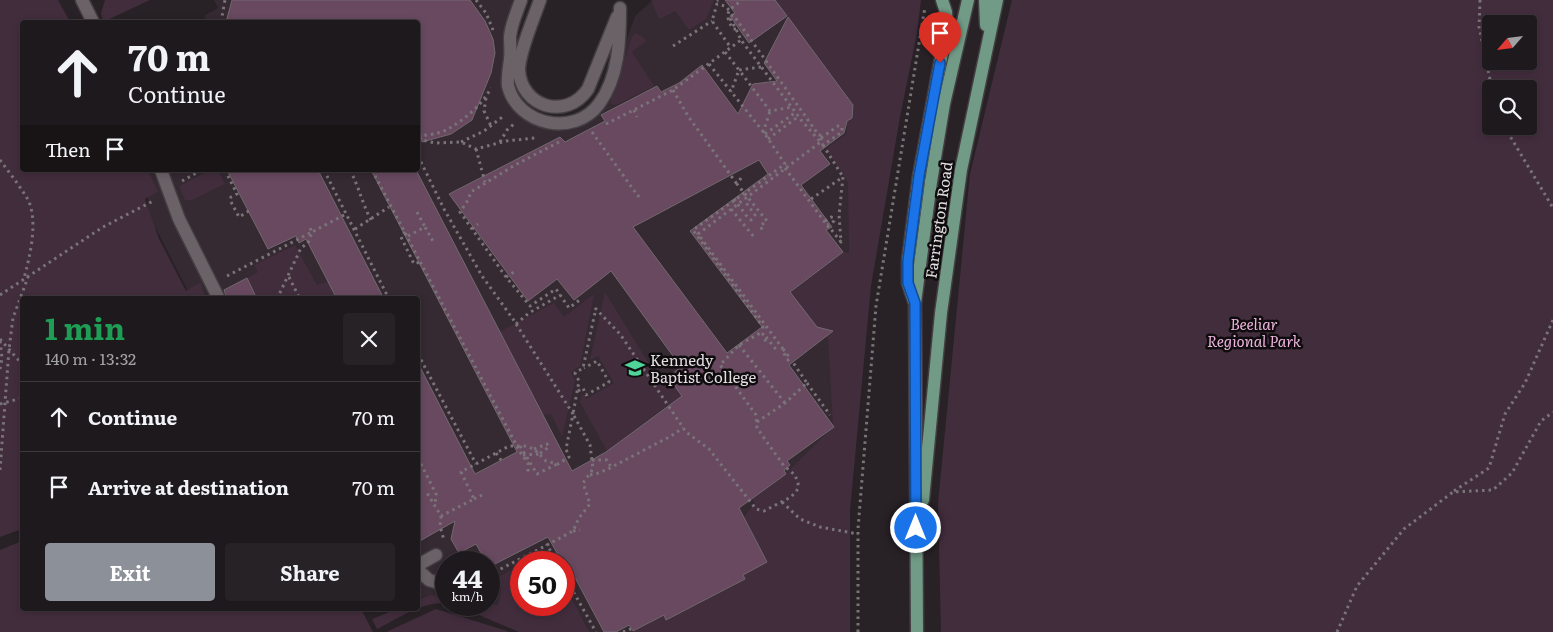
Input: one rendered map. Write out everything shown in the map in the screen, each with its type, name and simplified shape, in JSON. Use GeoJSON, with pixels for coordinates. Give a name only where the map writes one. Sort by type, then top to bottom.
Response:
{"type":"FeatureCollection","features":[{"type":"Feature","properties":{"kind":"main road"},"geometry":{"type":"LineString","coordinates":[[915,303],[908,283],[908,261],[919,176],[947,26],[946,12],[942,0]]}},
{"type":"Feature","properties":{"kind":"main road","name":"Farrington Road"},"geometry":{"type":"LineString","coordinates":[[917,632],[915,303],[930,182],[944,104],[968,0]]}},
{"type":"Feature","properties":{"kind":"main road"},"geometry":{"type":"LineString","coordinates":[[973,114],[987,18],[985,0]]}},
{"type":"Feature","properties":{"kind":"main road","name":"Farrington Road"},"geometry":{"type":"LineString","coordinates":[[916,567],[941,312],[961,170],[997,0]]}},
{"type":"Feature","properties":{"kind":"lane"},"geometry":{"type":"LineString","coordinates":[[82,0],[92,20]]}},
{"type":"Feature","properties":{"kind":"lane"},"geometry":{"type":"LineString","coordinates":[[521,0],[510,38],[508,84],[516,104],[524,112],[543,122],[558,125],[582,119],[589,115],[601,102],[612,76],[620,45],[621,4]]}},
{"type":"Feature","properties":{"kind":"lane"},"geometry":{"type":"LineString","coordinates":[[540,0],[521,58],[519,71],[529,93],[538,102],[558,108],[568,106],[584,95],[621,4]]}},
{"type":"Feature","properties":{"kind":"lane"},"geometry":{"type":"LineString","coordinates":[[162,172],[179,219],[217,296]]}},
{"type":"Feature","properties":{"kind":"lane"},"geometry":{"type":"LineString","coordinates":[[420,564],[435,556]]}},
{"type":"Feature","properties":{"kind":"lane"},"geometry":{"type":"LineString","coordinates":[[420,572],[429,580],[435,582]]}},
{"type":"Feature","properties":{"kind":"path"},"geometry":{"type":"LineString","coordinates":[[221,20],[226,0]]}},
{"type":"Feature","properties":{"kind":"path"},"geometry":{"type":"LineString","coordinates":[[476,0],[486,13],[494,32]]}},
{"type":"Feature","properties":{"kind":"path"},"geometry":{"type":"LineString","coordinates":[[717,0],[729,10]]}},
{"type":"Feature","properties":{"kind":"path"},"geometry":{"type":"LineString","coordinates":[[736,28],[733,29],[727,18],[729,10],[742,0]]}},
{"type":"Feature","properties":{"kind":"path"},"geometry":{"type":"LineString","coordinates":[[1480,0],[1479,27],[1490,80]]}},
{"type":"Feature","properties":{"kind":"path"},"geometry":{"type":"LineString","coordinates":[[673,46],[712,21],[717,4],[721,4]]}},
{"type":"Feature","properties":{"kind":"path"},"geometry":{"type":"LineString","coordinates":[[858,632],[858,534],[876,306],[925,4]]}},
{"type":"Feature","properties":{"kind":"path"},"geometry":{"type":"LineString","coordinates":[[785,168],[840,242],[839,215],[843,177],[823,145],[741,40],[729,17],[734,16],[818,134],[824,136]]}},
{"type":"Feature","properties":{"kind":"path"},"geometry":{"type":"LineString","coordinates":[[712,21],[731,48]]}},
{"type":"Feature","properties":{"kind":"path"},"geometry":{"type":"LineString","coordinates":[[604,125],[673,90],[741,40]]}},
{"type":"Feature","properties":{"kind":"path"},"geometry":{"type":"LineString","coordinates":[[725,52],[770,111]]}},
{"type":"Feature","properties":{"kind":"path"},"geometry":{"type":"LineString","coordinates":[[709,64],[764,133],[785,164],[693,230],[763,327],[762,332],[766,342]]}},
{"type":"Feature","properties":{"kind":"path"},"geometry":{"type":"LineString","coordinates":[[739,70],[761,66]]}},
{"type":"Feature","properties":{"kind":"path"},"geometry":{"type":"LineString","coordinates":[[731,92],[739,70]]}},
{"type":"Feature","properties":{"kind":"path"},"geometry":{"type":"LineString","coordinates":[[491,126],[484,111],[492,82]]}},
{"type":"Feature","properties":{"kind":"path"},"geometry":{"type":"LineString","coordinates":[[673,90],[688,116],[737,184],[753,201],[767,221],[760,226],[763,231]]}},
{"type":"Feature","properties":{"kind":"path"},"geometry":{"type":"LineString","coordinates":[[420,138],[435,134],[447,128],[487,95]]}},
{"type":"Feature","properties":{"kind":"path"},"geometry":{"type":"LineString","coordinates":[[770,111],[792,107]]}},
{"type":"Feature","properties":{"kind":"path"},"geometry":{"type":"LineString","coordinates":[[634,110],[638,117]]}},
{"type":"Feature","properties":{"kind":"path"},"geometry":{"type":"LineString","coordinates":[[764,133],[770,111]]}},
{"type":"Feature","properties":{"kind":"path"},"geometry":{"type":"LineString","coordinates":[[764,133],[797,114]]}},
{"type":"Feature","properties":{"kind":"path"},"geometry":{"type":"LineString","coordinates":[[768,139],[797,114]]}},
{"type":"Feature","properties":{"kind":"path"},"geometry":{"type":"LineString","coordinates":[[420,139],[435,143],[461,142],[498,121]]}},
{"type":"Feature","properties":{"kind":"path"},"geometry":{"type":"LineString","coordinates":[[823,145],[840,133],[842,127],[836,127],[821,138],[822,141],[698,234],[830,415]]}},
{"type":"Feature","properties":{"kind":"path"},"geometry":{"type":"LineString","coordinates":[[500,143],[506,131]]}},
{"type":"Feature","properties":{"kind":"path"},"geometry":{"type":"LineString","coordinates":[[591,132],[638,196],[642,194]]}},
{"type":"Feature","properties":{"kind":"path"},"geometry":{"type":"LineString","coordinates":[[1509,135],[1553,208]]}},
{"type":"Feature","properties":{"kind":"path"},"geometry":{"type":"LineString","coordinates":[[564,139],[485,182],[471,192],[460,212],[506,277],[530,306],[556,289],[569,308],[582,299]]}},
{"type":"Feature","properties":{"kind":"path"},"geometry":{"type":"LineString","coordinates":[[461,142],[476,149],[513,140]]}},
{"type":"Feature","properties":{"kind":"path"},"geometry":{"type":"LineString","coordinates":[[476,149],[485,182]]}},
{"type":"Feature","properties":{"kind":"path"},"geometry":{"type":"LineString","coordinates":[[527,158],[530,162]]}},
{"type":"Feature","properties":{"kind":"path"},"geometry":{"type":"LineString","coordinates":[[0,160],[28,199],[32,210],[32,250],[24,279]]}},
{"type":"Feature","properties":{"kind":"path"},"geometry":{"type":"LineString","coordinates":[[420,160],[444,210],[482,276],[516,324],[573,414],[590,445],[593,469],[583,483],[590,504],[579,518],[574,531]]}},
{"type":"Feature","properties":{"kind":"path"},"geometry":{"type":"LineString","coordinates":[[183,180],[198,172]]}},
{"type":"Feature","properties":{"kind":"path"},"geometry":{"type":"LineString","coordinates":[[226,172],[237,194],[231,197],[230,200],[239,217],[249,212]]}},
{"type":"Feature","properties":{"kind":"path"},"geometry":{"type":"LineString","coordinates":[[325,172],[388,296]]}},
{"type":"Feature","properties":{"kind":"path"},"geometry":{"type":"LineString","coordinates":[[351,172],[360,192],[362,204],[371,220]]}},
{"type":"Feature","properties":{"kind":"path"},"geometry":{"type":"LineString","coordinates":[[373,172],[514,441],[528,463],[528,473]]}},
{"type":"Feature","properties":{"kind":"path"},"geometry":{"type":"LineString","coordinates":[[811,199],[843,177]]}},
{"type":"Feature","properties":{"kind":"path"},"geometry":{"type":"LineString","coordinates":[[737,184],[741,178]]}},
{"type":"Feature","properties":{"kind":"path"},"geometry":{"type":"LineString","coordinates":[[0,296],[103,227],[152,202],[169,190]]}},
{"type":"Feature","properties":{"kind":"path"},"geometry":{"type":"LineString","coordinates":[[734,199],[748,218],[752,220],[754,219],[754,214],[744,200]]}},
{"type":"Feature","properties":{"kind":"path"},"geometry":{"type":"LineString","coordinates":[[355,229],[389,207]]}},
{"type":"Feature","properties":{"kind":"path"},"geometry":{"type":"LineString","coordinates":[[731,209],[754,238]]}},
{"type":"Feature","properties":{"kind":"path"},"geometry":{"type":"LineString","coordinates":[[417,212],[434,243]]}},
{"type":"Feature","properties":{"kind":"path"},"geometry":{"type":"LineString","coordinates":[[211,284],[311,230],[346,214]]}},
{"type":"Feature","properties":{"kind":"path"},"geometry":{"type":"LineString","coordinates":[[825,221],[832,217],[834,218],[829,227]]}},
{"type":"Feature","properties":{"kind":"path"},"geometry":{"type":"LineString","coordinates":[[472,229],[478,224]]}},
{"type":"Feature","properties":{"kind":"path"},"geometry":{"type":"LineString","coordinates":[[408,236],[425,227]]}},
{"type":"Feature","properties":{"kind":"path"},"geometry":{"type":"LineString","coordinates":[[279,296],[301,248],[308,243],[311,230]]}},
{"type":"Feature","properties":{"kind":"path"},"geometry":{"type":"LineString","coordinates":[[405,232],[401,237],[414,264],[420,262]]}},
{"type":"Feature","properties":{"kind":"path"},"geometry":{"type":"LineString","coordinates":[[506,277],[514,272]]}},
{"type":"Feature","properties":{"kind":"path"},"geometry":{"type":"LineString","coordinates":[[22,296],[28,276]]}},
{"type":"Feature","properties":{"kind":"path"},"geometry":{"type":"LineString","coordinates":[[288,276],[298,296]]}},
{"type":"Feature","properties":{"kind":"path"},"geometry":{"type":"LineString","coordinates":[[516,324],[529,313],[560,295]]}},
{"type":"Feature","properties":{"kind":"path"},"geometry":{"type":"LineString","coordinates":[[0,470],[9,349],[13,318],[20,301]]}},
{"type":"Feature","properties":{"kind":"path"},"geometry":{"type":"LineString","coordinates":[[583,368],[596,307],[620,334],[683,428],[708,450],[756,510],[764,511],[791,497],[798,488],[798,483],[794,475],[784,466],[757,428],[756,415],[720,365],[739,345],[762,332]]}},
{"type":"Feature","properties":{"kind":"path"},"geometry":{"type":"LineString","coordinates":[[1337,632],[1357,586],[1404,529],[1488,468],[1505,414],[1525,383],[1553,320]]}},
{"type":"Feature","properties":{"kind":"path"},"geometry":{"type":"LineString","coordinates":[[762,332],[778,352]]}},
{"type":"Feature","properties":{"kind":"path"},"geometry":{"type":"LineString","coordinates":[[0,340],[20,362]]}},
{"type":"Feature","properties":{"kind":"path"},"geometry":{"type":"LineString","coordinates":[[0,340],[2,358],[0,369]]}},
{"type":"Feature","properties":{"kind":"path"},"geometry":{"type":"LineString","coordinates":[[739,345],[786,403]]}},
{"type":"Feature","properties":{"kind":"path"},"geometry":{"type":"LineString","coordinates":[[420,358],[476,464]]}},
{"type":"Feature","properties":{"kind":"path"},"geometry":{"type":"LineString","coordinates":[[520,446],[537,474],[569,457],[566,449],[579,381],[575,373],[597,361],[609,382],[586,395],[583,388],[578,391]]}},
{"type":"Feature","properties":{"kind":"path"},"geometry":{"type":"LineString","coordinates":[[756,423],[786,403],[807,383]]}},
{"type":"Feature","properties":{"kind":"path"},"geometry":{"type":"LineString","coordinates":[[0,404],[20,399]]}},
{"type":"Feature","properties":{"kind":"path"},"geometry":{"type":"LineString","coordinates":[[1453,492],[1493,490],[1512,473],[1541,422],[1553,412]]}},
{"type":"Feature","properties":{"kind":"path"},"geometry":{"type":"LineString","coordinates":[[589,475],[599,473],[611,467],[683,428]]}},
{"type":"Feature","properties":{"kind":"path"},"geometry":{"type":"LineString","coordinates":[[523,455],[539,454],[547,450],[548,445],[543,444],[534,449]]}},
{"type":"Feature","properties":{"kind":"path"},"geometry":{"type":"LineString","coordinates":[[474,498],[460,472],[509,446],[534,449],[546,461],[558,464]]}},
{"type":"Feature","properties":{"kind":"path"},"geometry":{"type":"LineString","coordinates":[[496,453],[501,460]]}},
{"type":"Feature","properties":{"kind":"path"},"geometry":{"type":"LineString","coordinates":[[592,460],[607,460],[611,467]]}},
{"type":"Feature","properties":{"kind":"path"},"geometry":{"type":"LineString","coordinates":[[420,462],[436,494],[435,506]]}},
{"type":"Feature","properties":{"kind":"path"},"geometry":{"type":"LineString","coordinates":[[427,493],[441,516],[482,495]]}},
{"type":"Feature","properties":{"kind":"path"},"geometry":{"type":"LineString","coordinates":[[782,502],[800,519],[820,527],[858,534]]}},
{"type":"Feature","properties":{"kind":"path"},"geometry":{"type":"LineString","coordinates":[[500,569],[574,531],[580,530]]}},
{"type":"Feature","properties":{"kind":"path"},"geometry":{"type":"LineString","coordinates":[[547,545],[551,551]]}},
{"type":"Feature","properties":{"kind":"path"},"geometry":{"type":"LineString","coordinates":[[575,595],[596,632]]}},
{"type":"Feature","properties":{"kind":"path"},"geometry":{"type":"LineString","coordinates":[[624,632],[631,628]]}},
{"type":"Feature","properties":{"kind":"shaded area","name":"Kennedy Baptist College"},"geometry":{"type":"Polygon","coordinates":[[[214,0],[516,0],[505,93],[557,128],[604,103],[635,16],[653,0],[797,0],[867,98],[867,269],[813,545],[635,632],[545,632],[512,616],[575,616],[575,551],[510,551],[510,615],[500,610],[500,551],[435,551],[435,597],[430,595],[420,599],[420,296],[190,296],[147,211],[150,172],[420,172],[420,20],[206,20],[204,16],[218,8],[214,0]]]}},
{"type":"Feature","properties":{"kind":"green space"},"geometry":{"type":"Polygon","coordinates":[[[0,0],[58,0],[69,20],[20,20],[20,172],[149,172],[158,192],[145,199],[159,239],[186,291],[201,282],[206,296],[20,296],[20,530],[0,537],[0,0]]]}},
{"type":"Feature","properties":{"kind":"green space"},"geometry":{"type":"Polygon","coordinates":[[[105,0],[150,0],[107,20],[103,20],[101,13],[105,0]]]}},
{"type":"Feature","properties":{"kind":"green space"},"geometry":{"type":"Polygon","coordinates":[[[651,0],[714,0],[706,19],[689,30],[675,11],[659,19],[651,0]]]}},
{"type":"Feature","properties":{"kind":"green space"},"geometry":{"type":"Polygon","coordinates":[[[775,0],[921,0],[917,33],[900,117],[871,286],[850,511],[850,632],[632,632],[664,615],[666,620],[745,579],[743,575],[767,562],[744,517],[755,503],[724,459],[693,466],[664,408],[607,451],[580,402],[582,393],[586,399],[614,383],[598,356],[590,360],[605,292],[660,382],[668,377],[756,496],[786,474],[833,427],[828,337],[825,338],[790,292],[843,252],[849,253],[848,182],[826,149],[847,133],[847,119],[851,119],[853,115],[847,112],[854,106],[775,0]]]}},
{"type":"Feature","properties":{"kind":"green space","name":"Beeliar Regional Park"},"geometry":{"type":"Polygon","coordinates":[[[1012,0],[1553,0],[1553,632],[941,632],[938,503],[970,174],[1012,0]]]}},
{"type":"Feature","properties":{"kind":"green space"},"geometry":{"type":"Polygon","coordinates":[[[635,33],[642,36],[646,41],[632,52],[654,86],[616,105],[610,104],[632,37],[635,33]]]}},
{"type":"Feature","properties":{"kind":"green space"},"geometry":{"type":"Polygon","coordinates":[[[207,172],[219,172],[225,184],[192,200],[185,200],[179,186],[207,172]]]}},
{"type":"Feature","properties":{"kind":"green space"},"geometry":{"type":"Polygon","coordinates":[[[295,245],[317,285],[328,281],[336,296],[256,296],[247,278],[258,272],[254,265],[295,245]]]}},
{"type":"Feature","properties":{"kind":"green space"},"geometry":{"type":"Polygon","coordinates":[[[594,294],[580,366],[571,372],[575,381],[562,437],[551,414],[543,415],[499,332],[554,303],[564,317],[594,294]]]}},
{"type":"Feature","properties":{"kind":"green space"},"geometry":{"type":"Polygon","coordinates":[[[20,542],[20,611],[362,611],[373,632],[0,632],[0,550],[20,542]]]}},
{"type":"Feature","properties":{"kind":"green space"},"geometry":{"type":"Polygon","coordinates":[[[510,571],[510,616],[575,616],[575,605],[589,632],[519,632],[481,616],[500,616],[502,587],[500,587],[500,576],[510,571]]]}},
{"type":"Feature","properties":{"kind":"green space"},"geometry":{"type":"Polygon","coordinates":[[[430,595],[435,596],[435,604],[420,608],[420,599],[430,595]]]}},
{"type":"Feature","properties":{"kind":"green space"},"geometry":{"type":"Polygon","coordinates":[[[435,609],[435,616],[459,616],[509,632],[386,632],[435,609]]]}},
{"type":"Feature","properties":{"kind":"green space"},"geometry":{"type":"Polygon","coordinates":[[[392,611],[413,611],[377,629],[372,619],[392,611]]]}},
{"type":"Feature","properties":{"kind":"building"},"geometry":{"type":"Polygon","coordinates":[[[232,0],[470,0],[485,21],[493,39],[495,53],[491,73],[472,120],[451,134],[422,142],[420,134],[420,20],[227,20],[232,0]]]}},
{"type":"Feature","properties":{"kind":"building"},"geometry":{"type":"Polygon","coordinates":[[[725,0],[775,0],[787,16],[749,43],[730,16],[735,13],[725,0]]]}},
{"type":"Feature","properties":{"kind":"building"},"geometry":{"type":"Polygon","coordinates":[[[788,17],[853,105],[852,118],[847,121],[844,133],[820,151],[830,164],[801,185],[832,227],[826,230],[843,252],[790,292],[817,327],[833,331],[789,365],[834,427],[787,461],[790,465],[784,470],[786,474],[739,508],[767,562],[743,575],[745,579],[666,620],[664,615],[633,631],[629,625],[616,632],[604,632],[575,578],[575,551],[556,551],[548,537],[520,551],[510,551],[510,556],[500,561],[500,551],[480,551],[476,544],[463,551],[458,551],[451,539],[455,521],[420,541],[420,367],[475,474],[517,452],[372,172],[417,172],[572,471],[606,452],[682,396],[668,377],[681,367],[611,271],[574,300],[557,279],[528,301],[449,194],[560,137],[565,142],[605,121],[601,115],[657,86],[661,92],[679,83],[702,65],[738,114],[753,84],[777,81],[764,63],[788,17]],[[759,160],[633,227],[727,353],[762,327],[690,231],[768,174],[759,160]]]}},
{"type":"Feature","properties":{"kind":"building"},"geometry":{"type":"Polygon","coordinates":[[[228,172],[319,172],[382,296],[335,296],[306,239],[299,243],[296,236],[268,249],[228,172]]]}},
{"type":"Feature","properties":{"kind":"building"},"geometry":{"type":"Polygon","coordinates":[[[247,278],[256,296],[226,296],[224,290],[247,278]]]}},
{"type":"Feature","properties":{"kind":"place","name":"Kennedy Baptist College"},"geometry":{"type":"Point","coordinates":[635,368]}},
{"type":"Feature","properties":{"kind":"route"},"geometry":{"type":"LineString","coordinates":[[916,528],[915,303],[908,283],[908,267],[919,176],[940,63]]}}]}
